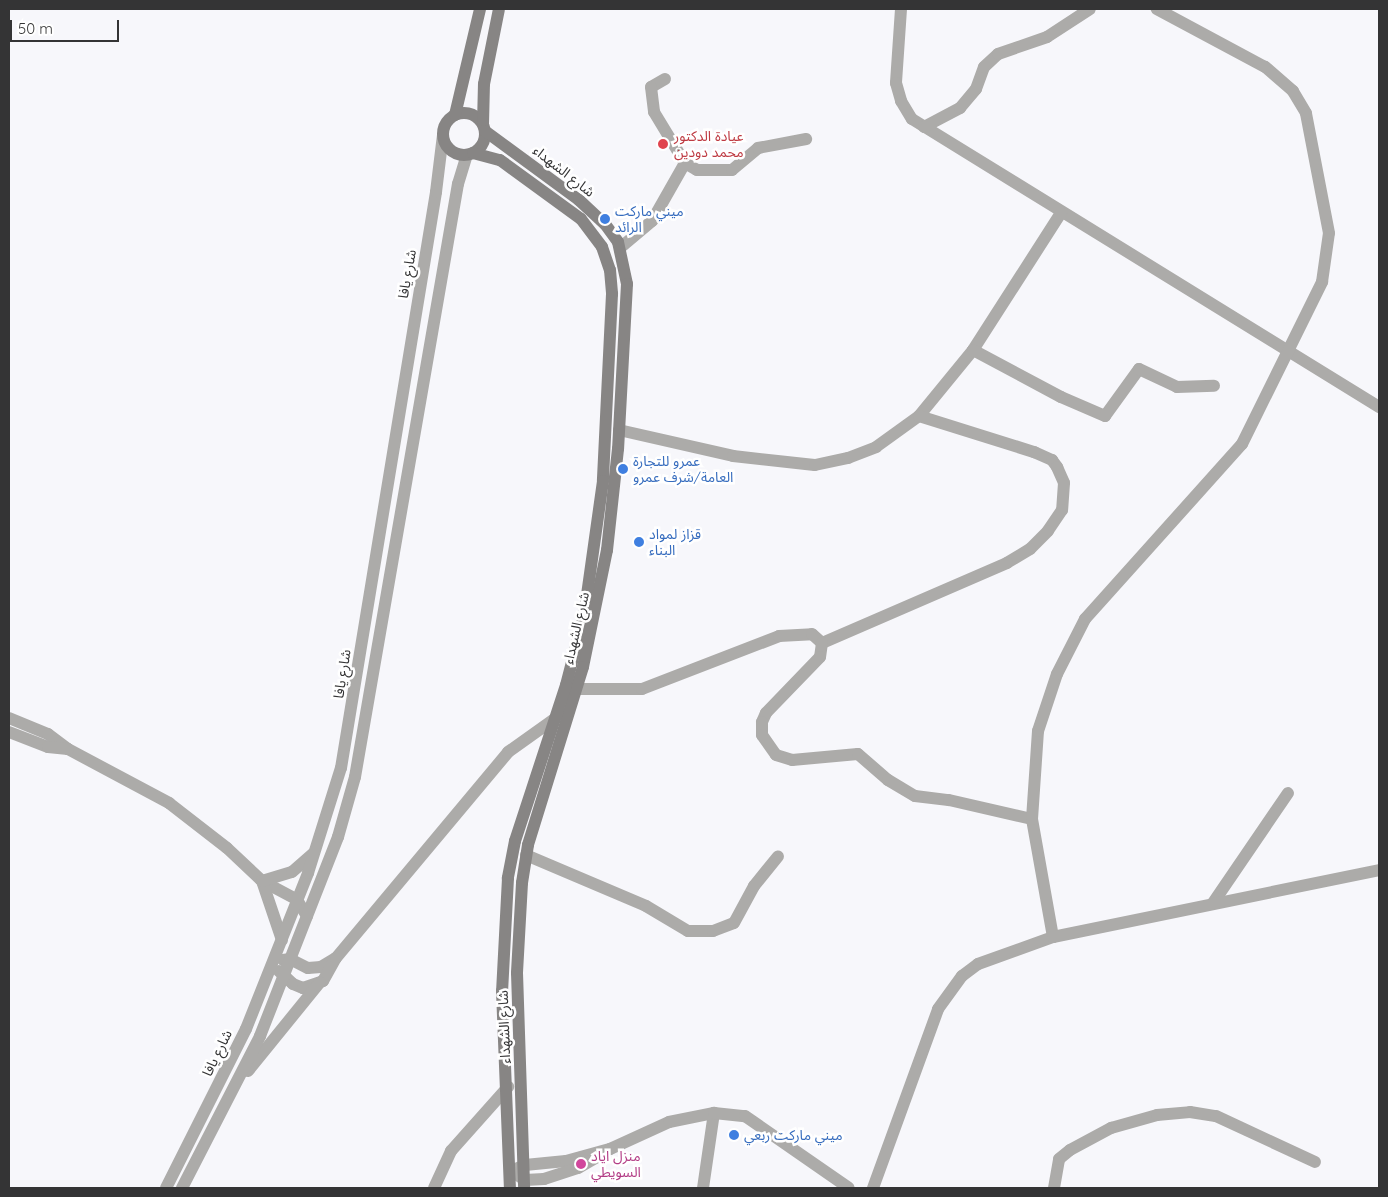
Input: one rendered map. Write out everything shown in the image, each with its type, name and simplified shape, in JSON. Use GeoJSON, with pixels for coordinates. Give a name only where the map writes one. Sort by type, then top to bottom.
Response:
{"type":"FeatureCollection","features":[{"type":"Feature","properties":{"kind":"main road"},"geometry":{"type":"LineString","coordinates":[[455,115],[480,9]]}},
{"type":"Feature","properties":{"kind":"main road"},"geometry":{"type":"LineString","coordinates":[[484,127],[473,115],[455,115],[447,121],[442,135],[448,148],[470,154],[483,144],[484,127],[484,84],[499,9]]}},
{"type":"Feature","properties":{"kind":"main road","name":"شارع الشهداء"},"geometry":{"type":"LineString","coordinates":[[484,127],[579,200],[605,224],[620,248],[627,284],[619,430],[607,550],[577,689],[526,855],[519,918],[517,973],[525,1184]]}},
{"type":"Feature","properties":{"kind":"main road","name":"شارع الشهداء"},"geometry":{"type":"LineString","coordinates":[[470,154],[506,163],[581,219],[602,247],[610,270],[611,342],[596,546],[584,616],[554,719],[515,841],[508,878],[502,990],[508,1087],[510,1188]]}},
{"type":"Feature","properties":{"kind":"street"},"geometry":{"type":"LineString","coordinates":[[901,9],[896,83],[905,107],[912,119],[1061,213],[1379,407]]}},
{"type":"Feature","properties":{"kind":"street"},"geometry":{"type":"LineString","coordinates":[[924,128],[960,108],[976,89],[984,67],[998,54],[1047,38],[1090,9]]}},
{"type":"Feature","properties":{"kind":"street"},"geometry":{"type":"LineString","coordinates":[[1053,937],[1032,819],[1038,731],[1057,674],[1085,619],[1242,444],[1322,282],[1329,233],[1306,113],[1294,91],[1265,67],[1157,9]]}},
{"type":"Feature","properties":{"kind":"street"},"geometry":{"type":"LineString","coordinates":[[665,79],[651,87],[654,112],[685,163],[703,171],[732,170],[764,146],[806,139]]}},
{"type":"Feature","properties":{"kind":"street","name":"شارع يافا"},"geometry":{"type":"LineString","coordinates":[[166,1188],[246,1029],[316,851],[341,768],[354,697],[442,135]]}},
{"type":"Feature","properties":{"kind":"street"},"geometry":{"type":"LineString","coordinates":[[182,1188],[260,1036],[338,837],[355,777],[458,184],[470,154]]}},
{"type":"Feature","properties":{"kind":"street"},"geometry":{"type":"LineString","coordinates":[[620,248],[652,221],[685,163]]}},
{"type":"Feature","properties":{"kind":"street"},"geometry":{"type":"LineString","coordinates":[[619,430],[733,456],[815,465],[848,458],[876,447],[919,416],[973,350],[1061,213]]}},
{"type":"Feature","properties":{"kind":"street"},"geometry":{"type":"LineString","coordinates":[[973,350],[1061,397],[1105,416],[1139,369],[1177,387],[1214,386]]}},
{"type":"Feature","properties":{"kind":"street"},"geometry":{"type":"LineString","coordinates":[[822,643],[1019,557],[1040,541],[1062,510],[1064,483],[1052,460],[1016,446],[979,437],[919,416]]}},
{"type":"Feature","properties":{"kind":"street"},"geometry":{"type":"LineString","coordinates":[[577,689],[642,689],[780,636],[812,634],[822,643]]}},
{"type":"Feature","properties":{"kind":"street"},"geometry":{"type":"LineString","coordinates":[[822,643],[820,657],[766,713],[762,735],[776,755],[792,760],[858,754],[888,780],[915,796],[949,800],[1032,819]]}},
{"type":"Feature","properties":{"kind":"street"},"geometry":{"type":"LineString","coordinates":[[232,1091],[320,982],[336,958],[508,752],[571,709]]}},
{"type":"Feature","properties":{"kind":"street"},"geometry":{"type":"LineString","coordinates":[[9,718],[48,734],[68,749],[169,803],[227,848],[262,881],[297,900],[307,916]]}},
{"type":"Feature","properties":{"kind":"street"},"geometry":{"type":"LineString","coordinates":[[9,732],[48,747],[68,749]]}},
{"type":"Feature","properties":{"kind":"street"},"geometry":{"type":"LineString","coordinates":[[1214,903],[1288,793]]}},
{"type":"Feature","properties":{"kind":"street"},"geometry":{"type":"LineString","coordinates":[[262,881],[292,872],[316,851]]}},
{"type":"Feature","properties":{"kind":"street"},"geometry":{"type":"LineString","coordinates":[[526,855],[646,906],[688,931],[712,931],[734,923],[754,886],[778,856]]}},
{"type":"Feature","properties":{"kind":"street"},"geometry":{"type":"LineString","coordinates":[[872,1188],[938,1009],[949,992],[978,964],[1053,937],[1379,870]]}},
{"type":"Feature","properties":{"kind":"street"},"geometry":{"type":"LineString","coordinates":[[262,881],[282,940]]}},
{"type":"Feature","properties":{"kind":"street"},"geometry":{"type":"LineString","coordinates":[[320,982],[303,988],[282,976],[273,962],[290,959],[308,968],[320,967],[336,958]]}},
{"type":"Feature","properties":{"kind":"street"},"geometry":{"type":"LineString","coordinates":[[434,1188],[451,1151],[508,1087]]}},
{"type":"Feature","properties":{"kind":"street"},"geometry":{"type":"LineString","coordinates":[[1054,1188],[1060,1160],[1070,1150],[1112,1128],[1157,1115],[1190,1112],[1216,1116],[1315,1162]]}},
{"type":"Feature","properties":{"kind":"street"},"geometry":{"type":"LineString","coordinates":[[610,1149],[566,1161],[525,1165],[511,1171],[525,1184],[561,1175],[610,1149],[670,1122],[714,1113],[745,1116],[834,1184],[849,1188]]}},
{"type":"Feature","properties":{"kind":"street"},"geometry":{"type":"LineString","coordinates":[[702,1188],[714,1113]]}},
{"type":"Feature","properties":{"kind":"place","name":"عيادة الدكتور محمد دودين"},"geometry":{"type":"Point","coordinates":[663,144]}},
{"type":"Feature","properties":{"kind":"place","name":"ميني ماركت الرائد"},"geometry":{"type":"Point","coordinates":[605,219]}},
{"type":"Feature","properties":{"kind":"place","name":"عمرو للتجارة العامة/شرف عمرو"},"geometry":{"type":"Point","coordinates":[623,469]}},
{"type":"Feature","properties":{"kind":"place","name":"قزاز لمواد البناء"},"geometry":{"type":"Point","coordinates":[639,542]}},
{"type":"Feature","properties":{"kind":"place","name":"ميني ماركت ربعي"},"geometry":{"type":"Point","coordinates":[734,1135]}},
{"type":"Feature","properties":{"kind":"place","name":"منزل اياد السويطي"},"geometry":{"type":"Point","coordinates":[581,1164]}}]}
